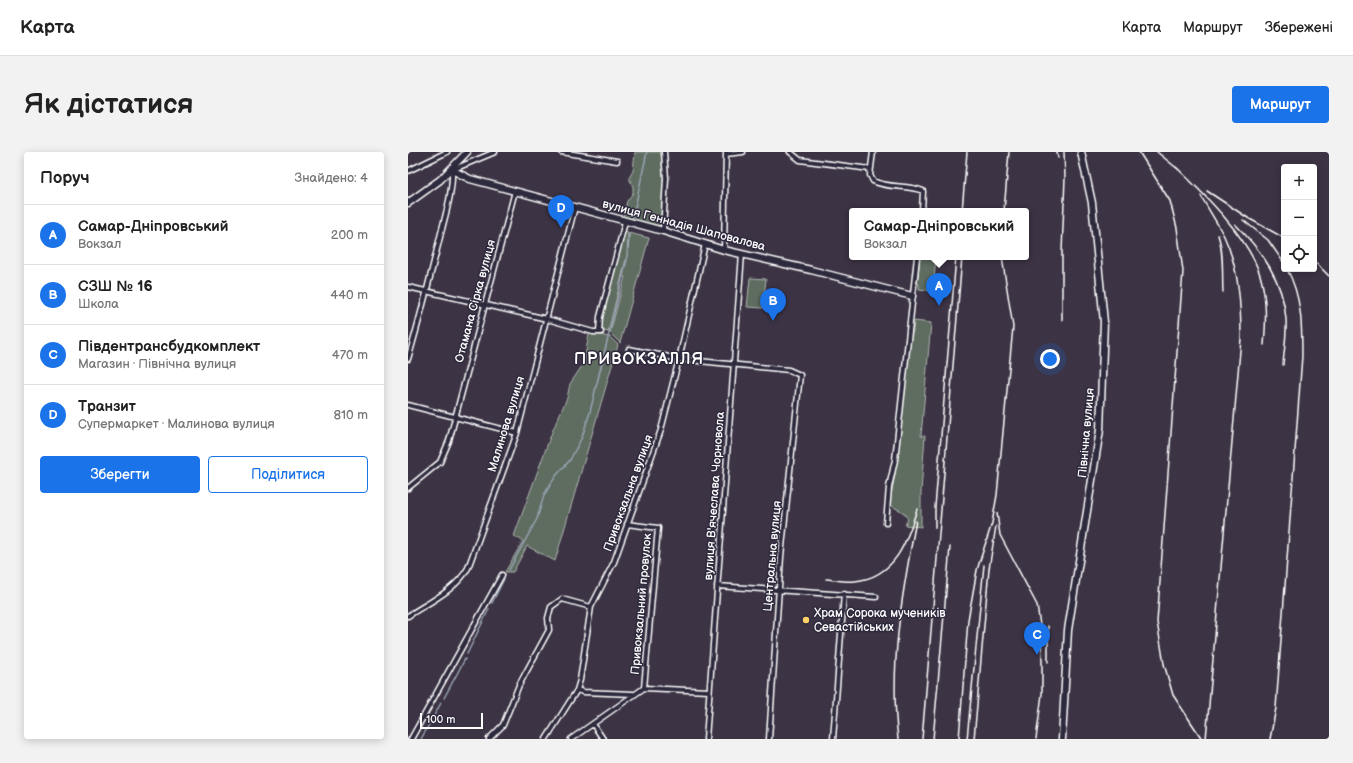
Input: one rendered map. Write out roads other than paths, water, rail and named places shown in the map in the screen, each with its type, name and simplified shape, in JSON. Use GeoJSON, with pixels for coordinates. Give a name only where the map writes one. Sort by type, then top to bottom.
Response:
{"type":"FeatureCollection","features":[{"type":"Feature","properties":{"kind":"street"},"geometry":{"type":"LineString","coordinates":[[408,171],[447,152]]}},
{"type":"Feature","properties":{"kind":"street"},"geometry":{"type":"LineString","coordinates":[[408,203],[452,170],[467,152]]}},
{"type":"Feature","properties":{"kind":"street"},"geometry":{"type":"LineString","coordinates":[[452,170],[495,152]]}},
{"type":"Feature","properties":{"kind":"street"},"geometry":{"type":"LineString","coordinates":[[561,152],[617,162]]}},
{"type":"Feature","properties":{"kind":"street"},"geometry":{"type":"LineString","coordinates":[[663,231],[666,178],[664,152]]}},
{"type":"Feature","properties":{"kind":"street"},"geometry":{"type":"LineString","coordinates":[[724,250],[726,153],[743,152]]}},
{"type":"Feature","properties":{"kind":"street"},"geometry":{"type":"LineString","coordinates":[[790,152],[800,160],[870,169]]}},
{"type":"Feature","properties":{"kind":"street"},"geometry":{"type":"LineString","coordinates":[[873,152],[870,169],[870,175],[873,181],[882,186],[908,187],[923,191],[922,208]]}},
{"type":"Feature","properties":{"kind":"street","name":"Північна вулиця"},"geometry":{"type":"LineString","coordinates":[[1062,739],[1068,630],[1100,430],[1104,322],[1092,203],[1081,152]]}},
{"type":"Feature","properties":{"kind":"street"},"geometry":{"type":"LineString","coordinates":[[408,359],[427,292],[450,186],[452,170]]}},
{"type":"Feature","properties":{"kind":"street","name":"вулиця Геннадія Шаповалова"},"geometry":{"type":"LineString","coordinates":[[452,170],[470,180],[515,191],[624,222],[663,231],[724,250],[912,296]]}},
{"type":"Feature","properties":{"kind":"street","name":"Отамана Сірка вулиця"},"geometry":{"type":"LineString","coordinates":[[408,488],[440,462],[449,441],[515,191]]}},
{"type":"Feature","properties":{"kind":"street","name":"Малинова вулиця"},"geometry":{"type":"LineString","coordinates":[[408,616],[462,578],[468,568],[517,433],[575,208]]}},
{"type":"Feature","properties":{"kind":"street"},"geometry":{"type":"LineString","coordinates":[[408,287],[547,318],[593,332],[600,332],[600,317],[624,222]]}},
{"type":"Feature","properties":{"kind":"street","name":"Привокзальна вулиця"},"geometry":{"type":"LineString","coordinates":[[546,739],[577,690],[592,607],[614,562],[661,430],[680,359],[705,244]]}},
{"type":"Feature","properties":{"kind":"street","name":"вулиця В'ячеслава Чорновола"},"geometry":{"type":"LineString","coordinates":[[706,739],[742,254]]}},
{"type":"Feature","properties":{"kind":"street"},"geometry":{"type":"LineString","coordinates":[[886,523],[889,487],[895,460],[917,260]]}},
{"type":"Feature","properties":{"kind":"street"},"geometry":{"type":"LineString","coordinates":[[629,349],[680,359],[734,366]]}},
{"type":"Feature","properties":{"kind":"street","name":"Центральна вулиця"},"geometry":{"type":"LineString","coordinates":[[734,366],[789,370],[800,375],[779,590],[769,739]]}},
{"type":"Feature","properties":{"kind":"street"},"geometry":{"type":"LineString","coordinates":[[408,405],[517,433]]}},
{"type":"Feature","properties":{"kind":"street","name":"Привокзальний провулок"},"geometry":{"type":"LineString","coordinates":[[627,524],[658,528],[644,688]]}},
{"type":"Feature","properties":{"kind":"street"},"geometry":{"type":"LineString","coordinates":[[412,739],[502,575]]}},
{"type":"Feature","properties":{"kind":"street"},"geometry":{"type":"LineString","coordinates":[[717,586],[876,596]]}},
{"type":"Feature","properties":{"kind":"street"},"geometry":{"type":"LineString","coordinates":[[832,739],[844,594]]}},
{"type":"Feature","properties":{"kind":"street"},"geometry":{"type":"LineString","coordinates":[[489,739],[503,725],[519,685],[549,630],[548,618],[551,607],[562,600],[592,607]]}},
{"type":"Feature","properties":{"kind":"street"},"geometry":{"type":"LineString","coordinates":[[571,739],[644,688],[709,691]]}},
{"type":"Feature","properties":{"kind":"street"},"geometry":{"type":"LineString","coordinates":[[577,690],[583,692],[634,694]]}},
{"type":"Feature","properties":{"kind":"street"},"geometry":{"type":"LineString","coordinates":[[594,724],[603,739]]}},
{"type":"Feature","properties":{"kind":"waterway"},"geometry":{"type":"LineString","coordinates":[[632,221],[647,152]]}},
{"type":"Feature","properties":{"kind":"waterway"},"geometry":{"type":"LineString","coordinates":[[509,570],[537,519],[544,495],[555,477],[570,460],[582,437],[590,412],[628,255],[629,233]]}},
{"type":"Feature","properties":{"kind":"waterway"},"geometry":{"type":"LineString","coordinates":[[492,603],[504,579]]}},
{"type":"Feature","properties":{"kind":"waterway"},"geometry":{"type":"LineString","coordinates":[[467,654],[489,609]]}},
{"type":"Feature","properties":{"kind":"waterway"},"geometry":{"type":"LineString","coordinates":[[444,698],[465,659]]}},
{"type":"Feature","properties":{"kind":"waterway"},"geometry":{"type":"LineString","coordinates":[[421,739],[441,703]]}},
{"type":"Feature","properties":{"kind":"railway"},"geometry":{"type":"LineString","coordinates":[[962,208],[967,152]]}},
{"type":"Feature","properties":{"kind":"railway"},"geometry":{"type":"LineString","coordinates":[[1004,208],[1009,152]]}},
{"type":"Feature","properties":{"kind":"railway"},"geometry":{"type":"LineString","coordinates":[[1057,152],[1058,158]]}},
{"type":"Feature","properties":{"kind":"railway"},"geometry":{"type":"LineString","coordinates":[[1062,320],[1062,251],[1065,178],[1064,152]]}},
{"type":"Feature","properties":{"kind":"railway"},"geometry":{"type":"LineString","coordinates":[[1139,152],[1170,201],[1177,228],[1183,271],[1157,622],[1164,664],[1173,695],[1202,739]]}},
{"type":"Feature","properties":{"kind":"railway"},"geometry":{"type":"LineString","coordinates":[[1157,152],[1179,170]]}},
{"type":"Feature","properties":{"kind":"railway"},"geometry":{"type":"LineString","coordinates":[[1176,167],[1224,217],[1246,246],[1254,261],[1260,275],[1265,301],[1264,345]]}},
{"type":"Feature","properties":{"kind":"railway"},"geometry":{"type":"LineString","coordinates":[[1207,191],[1248,218],[1281,236]]}},
{"type":"Feature","properties":{"kind":"railway"},"geometry":{"type":"LineString","coordinates":[[1201,196],[1224,236],[1229,248],[1236,274],[1240,300],[1241,326],[1206,739]]}},
{"type":"Feature","properties":{"kind":"railway"},"geometry":{"type":"LineString","coordinates":[[1243,220],[1268,240],[1281,259]]}},
{"type":"Feature","properties":{"kind":"railway"},"geometry":{"type":"LineString","coordinates":[[1235,224],[1254,245],[1270,267],[1281,292],[1286,319],[1283,365]]}},
{"type":"Feature","properties":{"kind":"railway"},"geometry":{"type":"LineString","coordinates":[[1218,235],[1222,256],[1223,292]]}},
{"type":"Feature","properties":{"kind":"railway"},"geometry":{"type":"LineString","coordinates":[[935,528],[935,507],[956,260]]}},
{"type":"Feature","properties":{"kind":"railway"},"geometry":{"type":"LineString","coordinates":[[922,739],[962,260]]}},
{"type":"Feature","properties":{"kind":"railway"},"geometry":{"type":"LineString","coordinates":[[959,739],[968,620],[977,570],[992,523],[997,495],[1013,327],[1002,260]]}},
{"type":"Feature","properties":{"kind":"railway"},"geometry":{"type":"LineString","coordinates":[[1317,264],[1329,276]]}},
{"type":"Feature","properties":{"kind":"railway"},"geometry":{"type":"LineString","coordinates":[[1270,739],[1276,708],[1302,356],[1300,312],[1296,290],[1288,272]]}},
{"type":"Feature","properties":{"kind":"railway"},"geometry":{"type":"LineString","coordinates":[[826,579],[855,581],[869,578],[880,573],[890,565],[904,545],[917,509]]}},
{"type":"Feature","properties":{"kind":"railway"},"geometry":{"type":"LineString","coordinates":[[997,513],[1000,535],[1037,605],[1041,632],[1042,694],[1036,739]]}},
{"type":"Feature","properties":{"kind":"railway"},"geometry":{"type":"LineString","coordinates":[[898,739],[895,684],[898,630],[916,521]]}},
{"type":"Feature","properties":{"kind":"railway"},"geometry":{"type":"LineString","coordinates":[[974,739],[989,569],[996,526]]}},
{"type":"Feature","properties":{"kind":"railway"},"geometry":{"type":"LineString","coordinates":[[933,739],[950,547]]}},
{"type":"Feature","properties":{"kind":"railway"},"geometry":{"type":"LineString","coordinates":[[967,739],[984,565]]}},
{"type":"Feature","properties":{"kind":"railway"},"geometry":{"type":"LineString","coordinates":[[1048,626],[1048,662]]}},
{"type":"Feature","properties":{"kind":"place","name":"Транзит"},"geometry":{"type":"Point","coordinates":[561,228]}},
{"type":"Feature","properties":{"kind":"place","name":"Самар-Дніпровський"},"geometry":{"type":"Point","coordinates":[939,306]}},
{"type":"Feature","properties":{"kind":"place","name":"СЗШ № 16"},"geometry":{"type":"Point","coordinates":[773,321]}},
{"type":"Feature","properties":{"kind":"place","name":"Храм Сорока мучеників Севастійських"},"geometry":{"type":"Point","coordinates":[806,620]}},
{"type":"Feature","properties":{"kind":"place","name":"Південтрансбудкомплект"},"geometry":{"type":"Point","coordinates":[1037,655]}},
{"type":"Feature","properties":{"kind":"district","name":"ПРИВОКЗАЛЛЯ"},"geometry":{"type":"Point","coordinates":[639,358]}}]}
